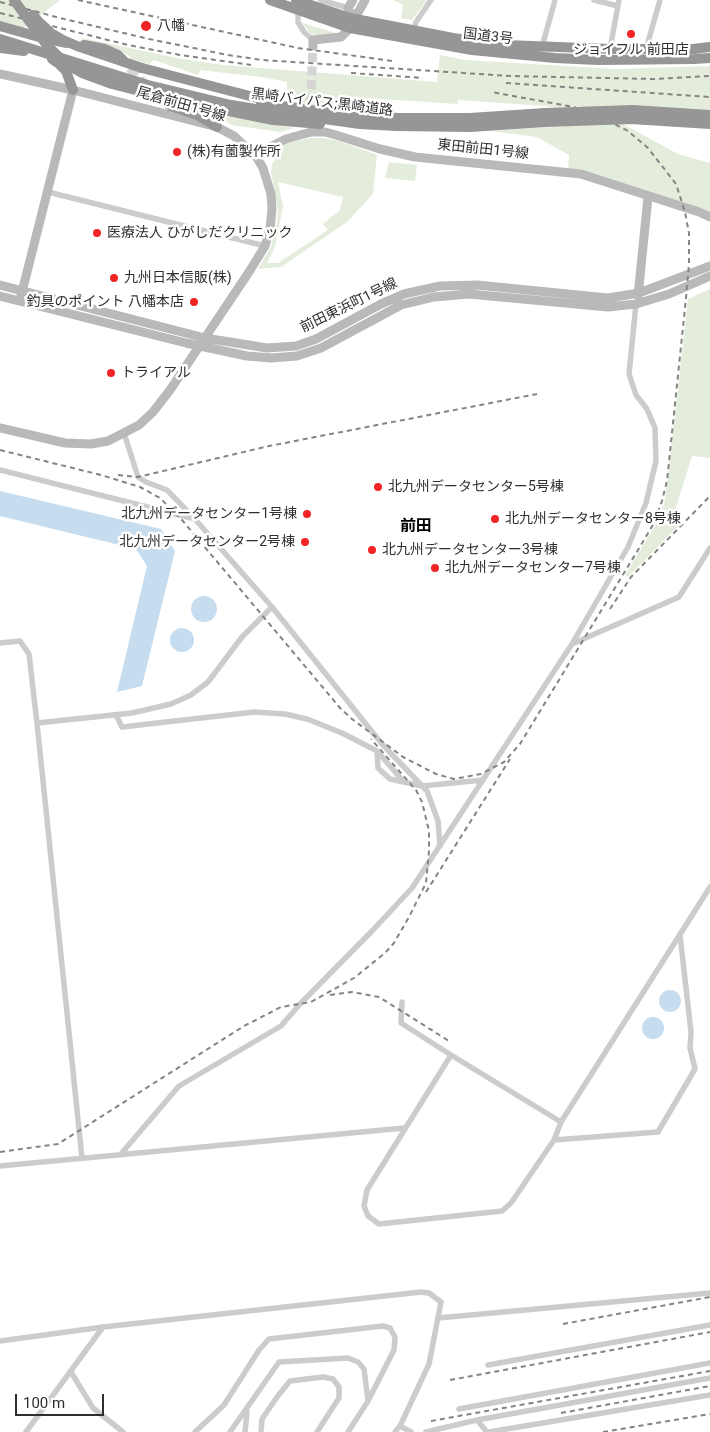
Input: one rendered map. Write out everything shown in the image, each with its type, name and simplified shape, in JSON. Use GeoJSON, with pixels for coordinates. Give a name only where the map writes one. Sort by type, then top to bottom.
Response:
{"type":"FeatureCollection","features":[{"type":"Feature","properties":{"kind":"highway"},"geometry":{"type":"LineString","coordinates":[[14,0],[46,44],[64,62],[96,78],[178,101],[282,121],[360,126],[396,126]]}},
{"type":"Feature","properties":{"kind":"highway"},"geometry":{"type":"LineString","coordinates":[[22,0],[38,22],[51,33],[77,46],[142,68],[228,91],[317,111]]}},
{"type":"Feature","properties":{"kind":"highway","name":"国道3号"},"geometry":{"type":"LineString","coordinates":[[270,0],[350,13],[453,38],[506,45],[610,49],[693,49],[710,46]]}},
{"type":"Feature","properties":{"kind":"highway","name":"国道3号"},"geometry":{"type":"LineString","coordinates":[[350,13],[472,50],[526,56],[607,60],[710,58]]}},
{"type":"Feature","properties":{"kind":"highway"},"geometry":{"type":"LineString","coordinates":[[0,26],[58,42],[105,49],[118,55],[130,68]]}},
{"type":"Feature","properties":{"kind":"highway","name":"黒崎バイパス;黒崎道路"},"geometry":{"type":"LineString","coordinates":[[0,32],[188,88],[233,98],[317,111],[397,118],[631,119],[710,124]]}},
{"type":"Feature","properties":{"kind":"highway","name":"黒崎バイパス;黒崎道路"},"geometry":{"type":"LineString","coordinates":[[0,39],[111,74],[187,95],[274,112],[352,123],[396,126],[470,127],[633,110],[710,115]]}},
{"type":"Feature","properties":{"kind":"highway"},"geometry":{"type":"LineString","coordinates":[[0,48],[35,53],[53,60],[66,71],[73,90]]}},
{"type":"Feature","properties":{"kind":"highway"},"geometry":{"type":"LineString","coordinates":[[152,93],[171,106],[197,115],[217,127]]}},
{"type":"Feature","properties":{"kind":"street"},"geometry":{"type":"LineString","coordinates":[[321,0],[350,13],[359,10],[365,0]]}},
{"type":"Feature","properties":{"kind":"street"},"geometry":{"type":"LineString","coordinates":[[414,30],[416,22],[432,0]]}},
{"type":"Feature","properties":{"kind":"street"},"geometry":{"type":"LineString","coordinates":[[542,47],[555,0]]}},
{"type":"Feature","properties":{"kind":"street"},"geometry":{"type":"LineString","coordinates":[[594,0],[619,3],[610,49]]}},
{"type":"Feature","properties":{"kind":"street"},"geometry":{"type":"LineString","coordinates":[[646,49],[660,0]]}},
{"type":"Feature","properties":{"kind":"street"},"geometry":{"type":"LineString","coordinates":[[297,5],[298,22],[313,43],[341,37],[350,13]]}},
{"type":"Feature","properties":{"kind":"street","name":"尾倉前田1号線"},"geometry":{"type":"LineString","coordinates":[[0,74],[73,90],[217,127],[234,136],[257,158],[263,168],[271,194],[271,224],[265,246],[205,338],[153,412],[139,425],[108,441],[76,444],[0,428]]}},
{"type":"Feature","properties":{"kind":"street"},"geometry":{"type":"LineString","coordinates":[[20,301],[73,90]]}},
{"type":"Feature","properties":{"kind":"street","name":"東田前田1号線"},"geometry":{"type":"LineString","coordinates":[[257,158],[272,146],[310,129],[336,134],[380,149],[415,157],[580,174],[710,217]]}},
{"type":"Feature","properties":{"kind":"street"},"geometry":{"type":"LineString","coordinates":[[48,192],[265,246]]}},
{"type":"Feature","properties":{"kind":"street"},"geometry":{"type":"LineString","coordinates":[[120,1155],[179,1086],[282,1026],[300,1004],[412,888],[572,644],[628,547],[646,503],[656,461],[655,428],[647,409],[636,395],[629,374],[648,197]]}},
{"type":"Feature","properties":{"kind":"street","name":"前田東浜町1号線"},"geometry":{"type":"LineString","coordinates":[[0,285],[205,338],[267,348],[296,346],[316,339],[381,304],[404,294],[440,286],[477,285],[608,298],[639,293],[710,266]]}},
{"type":"Feature","properties":{"kind":"street","name":"前田東浜町1号線"},"geometry":{"type":"LineString","coordinates":[[0,296],[199,346],[247,356],[271,358],[297,356],[321,348],[401,306],[434,297],[469,294],[608,307],[636,304],[669,294],[710,276]]}},
{"type":"Feature","properties":{"kind":"street"},"geometry":{"type":"LineString","coordinates":[[124,433],[138,477],[167,490],[194,518],[272,607],[378,738],[426,791],[438,821],[440,846]]}},
{"type":"Feature","properties":{"kind":"street"},"geometry":{"type":"LineString","coordinates":[[0,470],[194,518]]}},
{"type":"Feature","properties":{"kind":"street"},"geometry":{"type":"LineString","coordinates":[[572,644],[679,598],[710,548]]}},
{"type":"Feature","properties":{"kind":"street"},"geometry":{"type":"LineString","coordinates":[[36,723],[116,716],[171,704],[191,695],[208,682],[242,637],[272,607]]}},
{"type":"Feature","properties":{"kind":"street"},"geometry":{"type":"LineString","coordinates":[[0,643],[20,641],[29,654],[82,1158]]}},
{"type":"Feature","properties":{"kind":"street"},"geometry":{"type":"LineString","coordinates":[[116,716],[122,727],[254,712],[285,714],[307,719],[377,750],[404,782]]}},
{"type":"Feature","properties":{"kind":"street"},"geometry":{"type":"LineString","coordinates":[[377,750],[378,768],[390,778],[404,782],[422,786],[484,780]]}},
{"type":"Feature","properties":{"kind":"street"},"geometry":{"type":"LineString","coordinates":[[451,1055],[366,1190],[364,1206],[368,1216],[380,1224],[502,1211],[511,1203],[554,1140],[562,1122],[710,887]]}},
{"type":"Feature","properties":{"kind":"street"},"geometry":{"type":"LineString","coordinates":[[554,1140],[658,1132],[695,1069],[690,1048],[691,1032],[680,935]]}},
{"type":"Feature","properties":{"kind":"street"},"geometry":{"type":"LineString","coordinates":[[402,1002],[401,1023],[562,1122]]}},
{"type":"Feature","properties":{"kind":"street"},"geometry":{"type":"LineString","coordinates":[[0,1166],[404,1128]]}},
{"type":"Feature","properties":{"kind":"street"},"geometry":{"type":"LineString","coordinates":[[0,1342],[103,1328],[421,1292],[429,1293],[441,1302],[429,1364],[396,1432]]}},
{"type":"Feature","properties":{"kind":"street"},"geometry":{"type":"LineString","coordinates":[[438,1318],[710,1293]]}},
{"type":"Feature","properties":{"kind":"street"},"geometry":{"type":"LineString","coordinates":[[488,1364],[710,1325]]}},
{"type":"Feature","properties":{"kind":"street"},"geometry":{"type":"LineString","coordinates":[[195,1432],[224,1405],[259,1350],[269,1339],[384,1326],[390,1328],[395,1337],[394,1350],[368,1401],[348,1432]]}},
{"type":"Feature","properties":{"kind":"street"},"geometry":{"type":"LineString","coordinates":[[26,1432],[103,1328]]}},
{"type":"Feature","properties":{"kind":"street"},"geometry":{"type":"LineString","coordinates":[[230,1432],[280,1362],[348,1358],[358,1362],[364,1370],[368,1401]]}},
{"type":"Feature","properties":{"kind":"street"},"geometry":{"type":"LineString","coordinates":[[460,1409],[710,1363]]}},
{"type":"Feature","properties":{"kind":"street"},"geometry":{"type":"LineString","coordinates":[[71,1372],[93,1408],[123,1432]]}},
{"type":"Feature","properties":{"kind":"street"},"geometry":{"type":"LineString","coordinates":[[261,1432],[262,1419],[276,1397],[290,1381],[323,1377],[333,1379],[339,1387],[339,1398],[317,1432]]}},
{"type":"Feature","properties":{"kind":"street"},"geometry":{"type":"LineString","coordinates":[[426,1432],[477,1420],[710,1378]]}},
{"type":"Feature","properties":{"kind":"street"},"geometry":{"type":"LineString","coordinates":[[477,1420],[488,1432],[710,1395]]}},
{"type":"Feature","properties":{"kind":"street"},"geometry":{"type":"LineString","coordinates":[[246,1432],[247,1410]]}},
{"type":"Feature","properties":{"kind":"street"},"geometry":{"type":"LineString","coordinates":[[400,1426],[411,1432]]}},
{"type":"Feature","properties":{"kind":"green space"},"geometry":{"type":"Polygon","coordinates":[[[0,0],[60,0],[24,28],[0,21],[0,0]]]}},
{"type":"Feature","properties":{"kind":"green space"},"geometry":{"type":"Polygon","coordinates":[[[393,0],[427,0],[412,20],[401,18],[403,5],[393,0]]]}},
{"type":"Feature","properties":{"kind":"green space"},"geometry":{"type":"Polygon","coordinates":[[[302,23],[336,33],[318,36],[311,34],[302,23]]]}},
{"type":"Feature","properties":{"kind":"green space"},"geometry":{"type":"Polygon","coordinates":[[[82,38],[177,58],[223,65],[437,82],[440,55],[465,60],[615,69],[710,66],[710,111],[623,124],[678,154],[710,163],[710,213],[649,191],[590,173],[568,170],[569,155],[537,137],[491,131],[600,124],[580,106],[558,108],[458,100],[458,104],[366,98],[364,111],[306,105],[288,102],[287,82],[262,77],[200,70],[198,75],[154,60],[149,64],[132,59],[113,47],[81,41],[82,38]]]}},
{"type":"Feature","properties":{"kind":"green space"},"geometry":{"type":"Polygon","coordinates":[[[217,115],[294,128],[280,132],[231,125],[217,115]]]}},
{"type":"Feature","properties":{"kind":"green space"},"geometry":{"type":"Polygon","coordinates":[[[310,138],[322,138],[336,140],[377,155],[373,194],[347,222],[281,267],[258,269],[271,247],[277,223],[278,210],[271,172],[272,164],[285,144],[310,138]],[[278,182],[283,206],[275,247],[267,263],[278,263],[328,230],[323,224],[340,210],[343,197],[278,182]]]}},
{"type":"Feature","properties":{"kind":"green space"},"geometry":{"type":"Polygon","coordinates":[[[389,162],[417,165],[415,181],[385,178],[389,162]]]}},
{"type":"Feature","properties":{"kind":"green space"},"geometry":{"type":"Polygon","coordinates":[[[710,289],[710,458],[692,456],[673,517],[679,525],[628,577],[625,575],[655,526],[665,501],[688,299],[710,289]]]}},
{"type":"Feature","properties":{"kind":"water"},"geometry":{"type":"Polygon","coordinates":[[[0,491],[161,529],[175,551],[142,686],[117,692],[147,566],[136,549],[0,516],[0,491]]]}},
{"type":"Feature","properties":{"kind":"water"},"geometry":{"type":"Polygon","coordinates":[[[204,596],[213,600],[217,609],[213,618],[204,622],[195,618],[191,609],[195,600],[204,596]]]}},
{"type":"Feature","properties":{"kind":"water"},"geometry":{"type":"Polygon","coordinates":[[[182,628],[191,631],[194,640],[191,649],[182,652],[173,649],[170,640],[173,631],[182,628]]]}},
{"type":"Feature","properties":{"kind":"water"},"geometry":{"type":"Polygon","coordinates":[[[670,990],[678,993],[681,1001],[678,1009],[670,1012],[662,1009],[659,1001],[662,993],[670,990]]]}},
{"type":"Feature","properties":{"kind":"water"},"geometry":{"type":"Polygon","coordinates":[[[649,1017],[657,1017],[664,1024],[664,1032],[657,1039],[649,1039],[642,1032],[642,1024],[649,1017]]]}},
{"type":"Feature","properties":{"kind":"tunnel"},"geometry":{"type":"LineString","coordinates":[[310,116],[313,46]]}},
{"type":"Feature","properties":{"kind":"tunnel"},"geometry":{"type":"LineString","coordinates":[[130,68],[145,86]]}},
{"type":"Feature","properties":{"kind":"railway"},"geometry":{"type":"LineString","coordinates":[[78,0],[298,48],[392,61]]}},
{"type":"Feature","properties":{"kind":"railway"},"geometry":{"type":"LineString","coordinates":[[0,2],[149,39],[262,60],[510,76],[653,79],[710,76]]}},
{"type":"Feature","properties":{"kind":"railway"},"geometry":{"type":"LineString","coordinates":[[0,13],[128,45],[180,55],[251,65]]}},
{"type":"Feature","properties":{"kind":"railway"},"geometry":{"type":"LineString","coordinates":[[351,73],[423,78]]}},
{"type":"Feature","properties":{"kind":"railway"},"geometry":{"type":"LineString","coordinates":[[506,83],[710,97]]}},
{"type":"Feature","properties":{"kind":"railway"},"geometry":{"type":"LineString","coordinates":[[0,450],[101,475],[140,487],[160,498],[182,520],[341,709],[403,757],[436,774],[454,779],[481,774],[504,762],[520,744],[641,545],[654,523],[662,501],[667,481],[686,298],[689,233],[685,212],[676,184],[648,148],[628,131],[597,115],[574,107],[491,92]]}},
{"type":"Feature","properties":{"kind":"railway"},"geometry":{"type":"LineString","coordinates":[[118,475],[138,477],[269,446],[537,394]]}},
{"type":"Feature","properties":{"kind":"railway"},"geometry":{"type":"LineString","coordinates":[[610,609],[631,577],[710,496]]}},
{"type":"Feature","properties":{"kind":"railway"},"geometry":{"type":"LineString","coordinates":[[0,1152],[58,1144],[244,1026],[281,1007],[311,1002],[354,978],[385,953],[394,943],[426,883],[429,831],[422,802],[416,790],[371,739]]}},
{"type":"Feature","properties":{"kind":"railway"},"geometry":{"type":"LineString","coordinates":[[426,892],[510,759]]}},
{"type":"Feature","properties":{"kind":"railway"},"geometry":{"type":"LineString","coordinates":[[330,995],[352,992],[379,997],[449,1041]]}},
{"type":"Feature","properties":{"kind":"railway"},"geometry":{"type":"LineString","coordinates":[[563,1324],[710,1297]]}},
{"type":"Feature","properties":{"kind":"railway"},"geometry":{"type":"LineString","coordinates":[[450,1380],[710,1332]]}},
{"type":"Feature","properties":{"kind":"railway"},"geometry":{"type":"LineString","coordinates":[[431,1421],[710,1371]]}},
{"type":"Feature","properties":{"kind":"railway"},"geometry":{"type":"LineString","coordinates":[[561,1413],[710,1386]]}},
{"type":"Feature","properties":{"kind":"railway"},"geometry":{"type":"LineString","coordinates":[[603,1432],[710,1414]]}},
{"type":"Feature","properties":{"kind":"place","name":"八幡"},"geometry":{"type":"Point","coordinates":[146,26]}},
{"type":"Feature","properties":{"kind":"place","name":"ジョイフル 前田店"},"geometry":{"type":"Point","coordinates":[631,34]}},
{"type":"Feature","properties":{"kind":"place","name":"(株)有薗製作所"},"geometry":{"type":"Point","coordinates":[177,152]}},
{"type":"Feature","properties":{"kind":"place","name":"医療法人 ひがしだクリニック"},"geometry":{"type":"Point","coordinates":[97,233]}},
{"type":"Feature","properties":{"kind":"place","name":"九州日本信販(株)"},"geometry":{"type":"Point","coordinates":[114,278]}},
{"type":"Feature","properties":{"kind":"place","name":"釣具のポイント 八幡本店"},"geometry":{"type":"Point","coordinates":[194,302]}},
{"type":"Feature","properties":{"kind":"place","name":"トライアル"},"geometry":{"type":"Point","coordinates":[111,373]}},
{"type":"Feature","properties":{"kind":"place","name":"北九州データセンター5号棟"},"geometry":{"type":"Point","coordinates":[378,487]}},
{"type":"Feature","properties":{"kind":"place","name":"北九州データセンター1号棟"},"geometry":{"type":"Point","coordinates":[307,514]}},
{"type":"Feature","properties":{"kind":"place","name":"北九州データセンター8号棟"},"geometry":{"type":"Point","coordinates":[495,519]}},
{"type":"Feature","properties":{"kind":"place","name":"北九州データセンター2号棟"},"geometry":{"type":"Point","coordinates":[305,542]}},
{"type":"Feature","properties":{"kind":"place","name":"北九州データセンター3号棟"},"geometry":{"type":"Point","coordinates":[372,550]}},
{"type":"Feature","properties":{"kind":"place","name":"北九州データセンター7号棟"},"geometry":{"type":"Point","coordinates":[435,568]}},
{"type":"Feature","properties":{"kind":"district","name":"前田"},"geometry":{"type":"Point","coordinates":[416,527]}}]}
